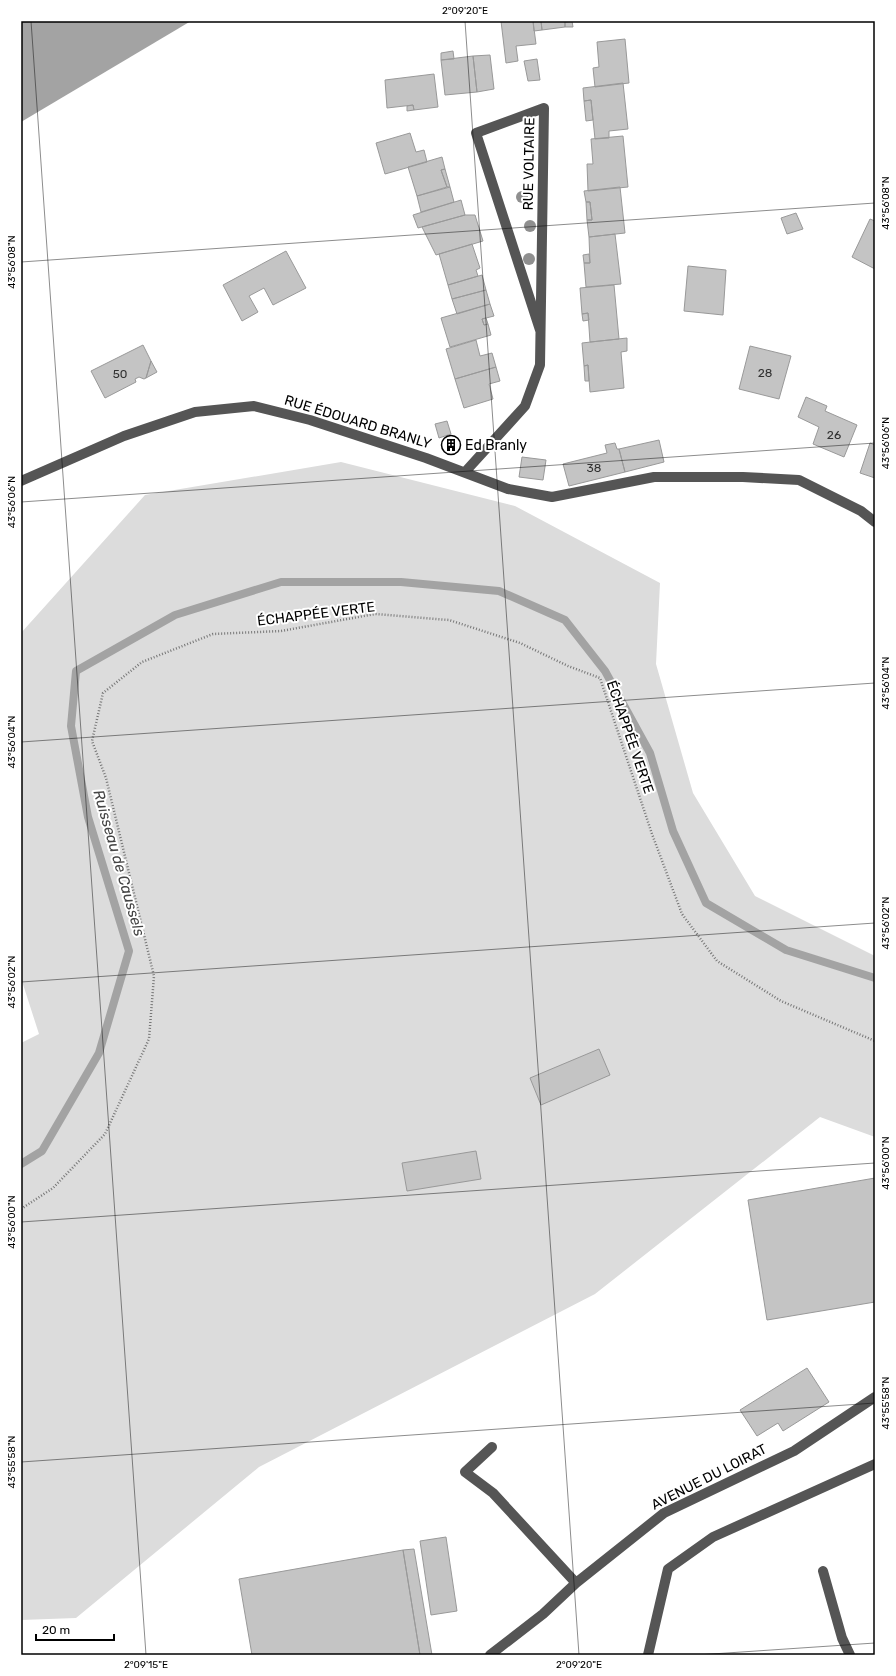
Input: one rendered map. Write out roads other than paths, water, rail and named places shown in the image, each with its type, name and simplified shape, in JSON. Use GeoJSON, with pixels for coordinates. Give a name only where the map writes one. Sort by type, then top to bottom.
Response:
{"type":"FeatureCollection","features":[{"type":"Feature","properties":{"kind":"street","name":"RUE VOLTAIRE"},"geometry":{"type":"LineString","coordinates":[[466,472],[525,406],[540,365],[544,108],[476,133],[540,330]]}},
{"type":"Feature","properties":{"kind":"street","name":"RUE ÉDOUARD BRANLY"},"geometry":{"type":"LineString","coordinates":[[21,481],[124,436],[195,412],[254,406],[310,420],[426,458],[508,489],[552,497],[654,477],[743,477],[800,480],[861,510],[875,522]]}},
{"type":"Feature","properties":{"kind":"street","name":"AVENUE DU LOIRAT"},"geometry":{"type":"LineString","coordinates":[[494,1654],[543,1614],[576,1583],[664,1513],[794,1450],[875,1397]]}},
{"type":"Feature","properties":{"kind":"street"},"geometry":{"type":"LineString","coordinates":[[492,1447],[466,1472],[494,1493],[576,1583]]}},
{"type":"Feature","properties":{"kind":"street"},"geometry":{"type":"LineString","coordinates":[[648,1655],[668,1569],[713,1537],[875,1464]]}},
{"type":"Feature","properties":{"kind":"street"},"geometry":{"type":"LineString","coordinates":[[823,1571],[842,1638],[850,1655]]}},
{"type":"Feature","properties":{"kind":"waterway","name":"Ruisseau de Caussels"},"geometry":{"type":"LineString","coordinates":[[21,1164],[42,1151],[99,1053],[129,951],[88,817],[71,726],[76,671],[175,615],[281,582],[401,582],[499,591],[565,620],[605,671],[650,753],[673,831],[706,903],[786,950],[875,978]]}},
{"type":"Feature","properties":{"kind":"place","name":"Ed Branly"},"geometry":{"type":"Point","coordinates":[451,445]}}]}
